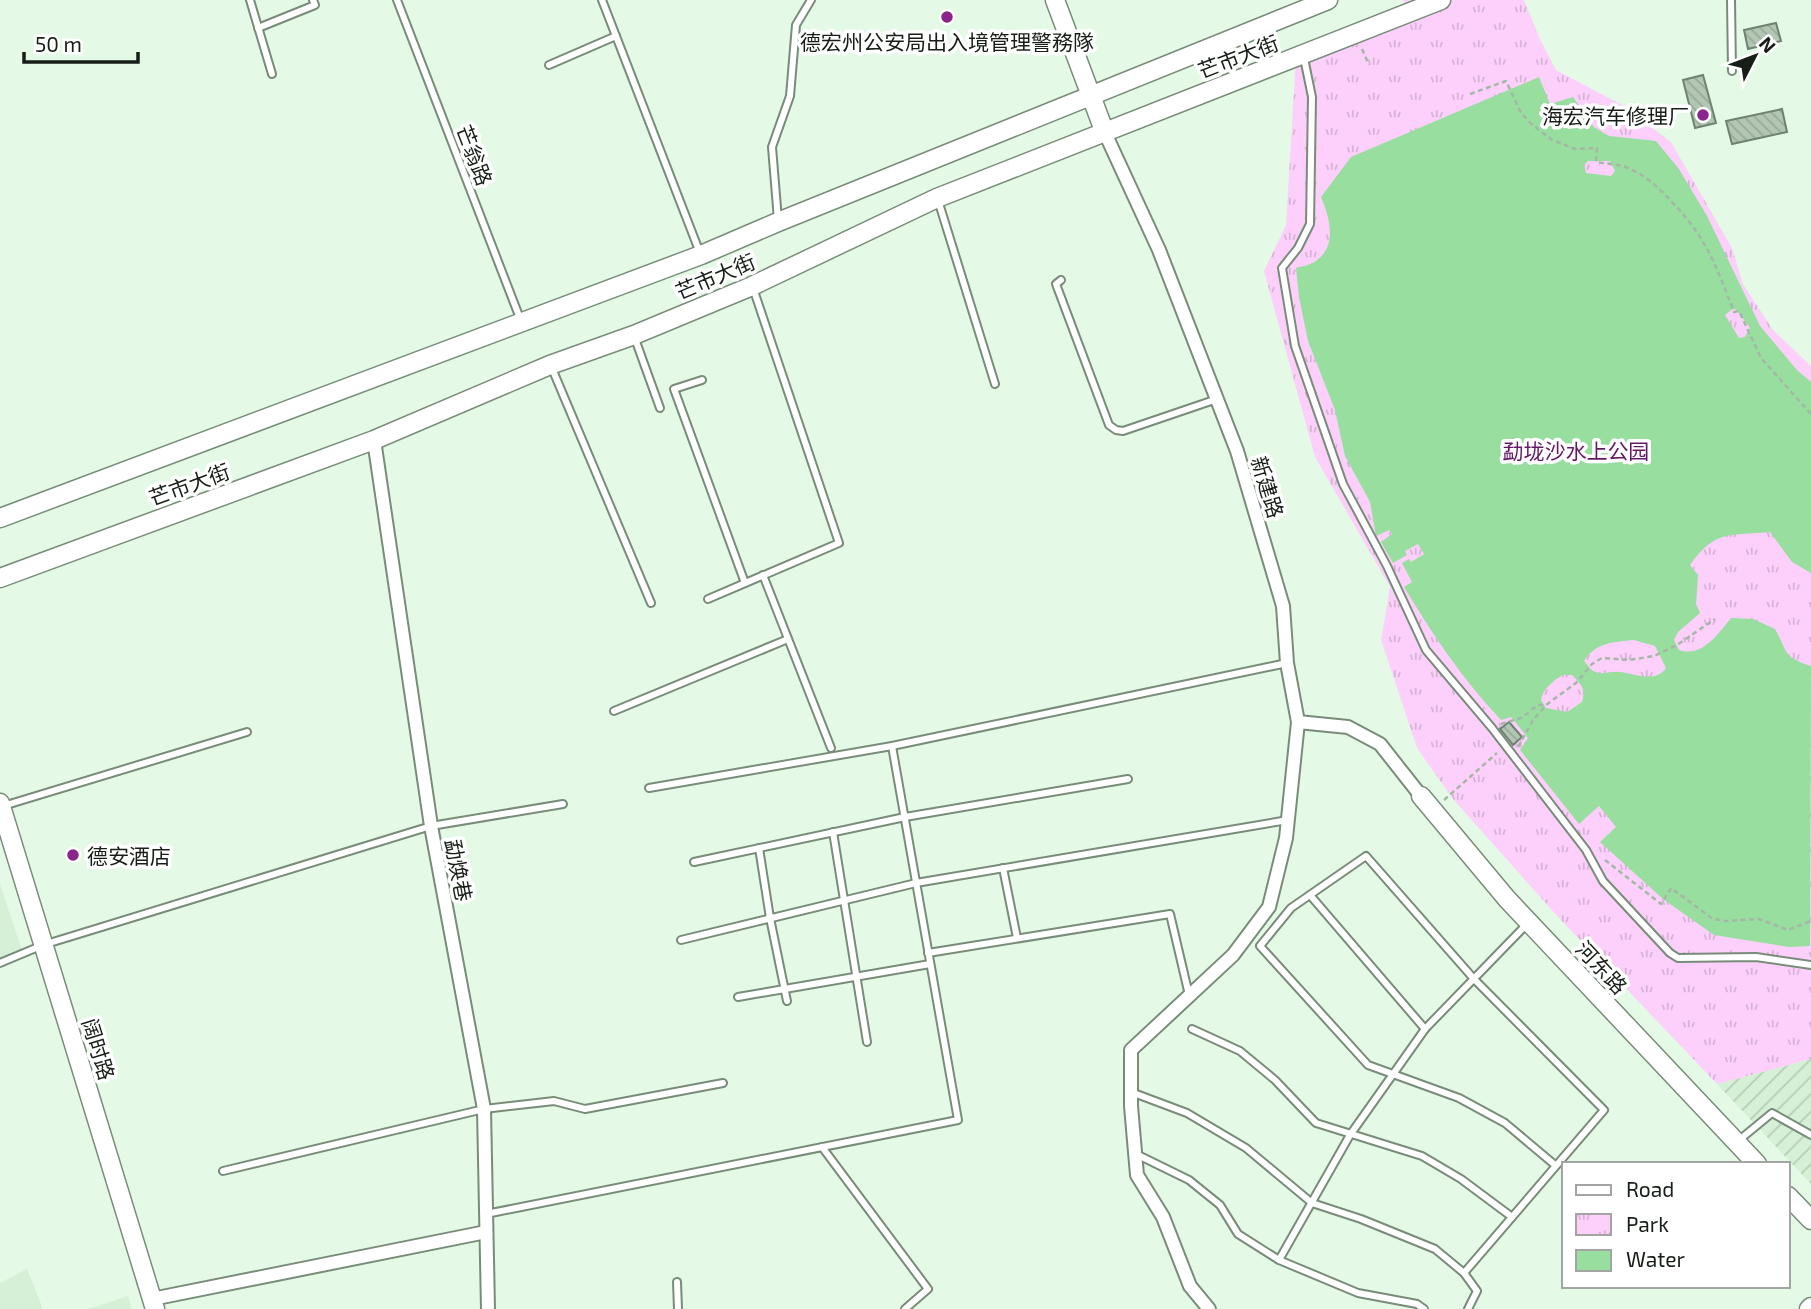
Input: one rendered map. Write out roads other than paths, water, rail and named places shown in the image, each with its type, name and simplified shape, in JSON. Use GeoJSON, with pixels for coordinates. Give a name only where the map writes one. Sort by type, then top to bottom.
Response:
{"type":"FeatureCollection","features":[{"type":"Feature","properties":{"kind":"main road"},"geometry":{"type":"LineString","coordinates":[[1055,0],[1105,133]]}},
{"type":"Feature","properties":{"kind":"main road","name":"芒市大街"},"geometry":{"type":"LineString","coordinates":[[0,518],[701,255],[1328,0]]}},
{"type":"Feature","properties":{"kind":"main road","name":"芒市大街"},"geometry":{"type":"LineString","coordinates":[[0,578],[373,440],[550,365],[634,335],[752,286],[937,198],[1441,0]]}},
{"type":"Feature","properties":{"kind":"main road","name":"河东路"},"geometry":{"type":"LineString","coordinates":[[1427,803],[1529,922],[1755,1162]]}},
{"type":"Feature","properties":{"kind":"main road","name":"阔时路"},"geometry":{"type":"LineString","coordinates":[[1,805],[4,829],[43,945],[154,1304]]}},
{"type":"Feature","properties":{"kind":"main road"},"geometry":{"type":"LineString","coordinates":[[1790,1198],[1811,1220]]}},
{"type":"Feature","properties":{"kind":"street","name":"新建路"},"geometry":{"type":"LineString","coordinates":[[1105,133],[1159,250],[1237,451],[1283,606],[1287,663],[1298,722],[1286,838],[1269,907],[1233,955],[1131,1050],[1137,1175],[1163,1217],[1190,1286],[1209,1309]]}},
{"type":"Feature","properties":{"kind":"street","name":"勐焕巷"},"geometry":{"type":"LineString","coordinates":[[373,440],[431,826],[484,1109],[488,1309]]}},
{"type":"Feature","properties":{"kind":"street"},"geometry":{"type":"LineString","coordinates":[[1298,722],[1348,727],[1380,744],[1427,803]]}},
{"type":"Feature","properties":{"kind":"street"},"geometry":{"type":"LineString","coordinates":[[154,1304],[486,1232]]}},
{"type":"Feature","properties":{"kind":"lane"},"geometry":{"type":"LineString","coordinates":[[250,0],[272,74]]}},
{"type":"Feature","properties":{"kind":"lane"},"geometry":{"type":"LineString","coordinates":[[258,28],[315,5],[313,0]]}},
{"type":"Feature","properties":{"kind":"lane","name":"芒翁路"},"geometry":{"type":"LineString","coordinates":[[397,0],[521,323]]}},
{"type":"Feature","properties":{"kind":"lane"},"geometry":{"type":"LineString","coordinates":[[602,0],[701,255]]}},
{"type":"Feature","properties":{"kind":"lane"},"geometry":{"type":"LineString","coordinates":[[778,222],[772,146],[790,96],[796,26],[811,0]]}},
{"type":"Feature","properties":{"kind":"lane"},"geometry":{"type":"LineString","coordinates":[[1731,0],[1731,71]]}},
{"type":"Feature","properties":{"kind":"lane"},"geometry":{"type":"LineString","coordinates":[[549,65],[616,36]]}},
{"type":"Feature","properties":{"kind":"lane"},"geometry":{"type":"LineString","coordinates":[[1304,55],[1312,97],[1310,224],[1298,248],[1282,268],[1295,346],[1343,484],[1387,566],[1426,650],[1453,680],[1586,850],[1603,881],[1670,953],[1678,958],[1756,957],[1811,965]]}},
{"type":"Feature","properties":{"kind":"lane"},"geometry":{"type":"LineString","coordinates":[[937,198],[995,384]]}},
{"type":"Feature","properties":{"kind":"lane"},"geometry":{"type":"LineString","coordinates":[[1062,280],[1056,284],[1109,425],[1123,431],[1217,398]]}},
{"type":"Feature","properties":{"kind":"lane"},"geometry":{"type":"LineString","coordinates":[[708,599],[839,543],[752,286]]}},
{"type":"Feature","properties":{"kind":"lane"},"geometry":{"type":"LineString","coordinates":[[634,335],[660,408]]}},
{"type":"Feature","properties":{"kind":"lane"},"geometry":{"type":"LineString","coordinates":[[550,365],[651,603]]}},
{"type":"Feature","properties":{"kind":"lane"},"geometry":{"type":"LineString","coordinates":[[702,380],[674,389],[745,583]]}},
{"type":"Feature","properties":{"kind":"lane"},"geometry":{"type":"LineString","coordinates":[[763,575],[831,748]]}},
{"type":"Feature","properties":{"kind":"lane"},"geometry":{"type":"LineString","coordinates":[[614,711],[788,639]]}},
{"type":"Feature","properties":{"kind":"lane"},"geometry":{"type":"LineString","coordinates":[[649,788],[892,746],[1287,663]]}},
{"type":"Feature","properties":{"kind":"lane"},"geometry":{"type":"LineString","coordinates":[[1,805],[247,733]]}},
{"type":"Feature","properties":{"kind":"lane"},"geometry":{"type":"LineString","coordinates":[[485,1214],[958,1120],[892,746]]}},
{"type":"Feature","properties":{"kind":"lane"},"geometry":{"type":"LineString","coordinates":[[694,862],[905,817],[1128,779]]}},
{"type":"Feature","properties":{"kind":"lane"},"geometry":{"type":"LineString","coordinates":[[0,963],[43,945],[431,826],[563,804]]}},
{"type":"Feature","properties":{"kind":"lane"},"geometry":{"type":"LineString","coordinates":[[681,940],[916,883],[1288,820]]}},
{"type":"Feature","properties":{"kind":"lane"},"geometry":{"type":"LineString","coordinates":[[833,832],[867,1042]]}},
{"type":"Feature","properties":{"kind":"lane"},"geometry":{"type":"LineString","coordinates":[[759,848],[787,1001]]}},
{"type":"Feature","properties":{"kind":"lane"},"geometry":{"type":"LineString","coordinates":[[1464,1273],[1604,1110],[1474,979],[1366,856],[1291,908],[1260,946],[1368,1065],[1459,1098],[1505,1123],[1555,1165]]}},
{"type":"Feature","properties":{"kind":"lane"},"geometry":{"type":"LineString","coordinates":[[1003,868],[1017,938]]}},
{"type":"Feature","properties":{"kind":"lane"},"geometry":{"type":"LineString","coordinates":[[1310,895],[1425,1029]]}},
{"type":"Feature","properties":{"kind":"lane"},"geometry":{"type":"LineString","coordinates":[[928,953],[1170,914],[1189,995]]}},
{"type":"Feature","properties":{"kind":"lane"},"geometry":{"type":"LineString","coordinates":[[1279,1260],[1350,1135],[1425,1029],[1529,922]]}},
{"type":"Feature","properties":{"kind":"lane"},"geometry":{"type":"LineString","coordinates":[[738,997],[930,964]]}},
{"type":"Feature","properties":{"kind":"lane"},"geometry":{"type":"LineString","coordinates":[[1192,1030],[1240,1051],[1275,1080],[1316,1123],[1422,1156],[1461,1179],[1512,1217]]}},
{"type":"Feature","properties":{"kind":"lane"},"geometry":{"type":"LineString","coordinates":[[223,1171],[484,1109],[554,1101],[585,1109],[723,1083]]}},
{"type":"Feature","properties":{"kind":"lane"},"geometry":{"type":"LineString","coordinates":[[1131,1092],[1187,1113],[1246,1149],[1311,1203],[1361,1219],[1435,1249],[1464,1273],[1477,1291],[1468,1309]]}},
{"type":"Feature","properties":{"kind":"lane"},"geometry":{"type":"LineString","coordinates":[[1737,1142],[1772,1113],[1811,1135]]}},
{"type":"Feature","properties":{"kind":"lane"},"geometry":{"type":"LineString","coordinates":[[822,1147],[928,1289],[905,1309]]}},
{"type":"Feature","properties":{"kind":"lane"},"geometry":{"type":"LineString","coordinates":[[1135,1153],[1189,1180],[1220,1205],[1238,1234],[1279,1260],[1358,1293],[1417,1304],[1424,1309]]}},
{"type":"Feature","properties":{"kind":"lane"},"geometry":{"type":"LineString","coordinates":[[677,1282],[678,1309]]}},
{"type":"Feature","properties":{"kind":"water","name":"勐垅沙水上公园"},"geometry":{"type":"Polygon","coordinates":[[[1539,77],[1550,104],[1573,97],[1594,127],[1609,136],[1656,141],[1679,169],[1707,216],[1760,326],[1797,370],[1811,382],[1811,573],[1792,562],[1770,532],[1724,536],[1707,545],[1690,565],[1698,575],[1696,604],[1700,613],[1678,632],[1674,640],[1679,650],[1695,650],[1709,643],[1731,618],[1753,619],[1775,629],[1790,656],[1811,666],[1810,946],[1789,947],[1714,935],[1663,899],[1600,842],[1616,827],[1599,806],[1579,824],[1520,750],[1528,738],[1511,717],[1501,720],[1474,689],[1437,640],[1404,587],[1412,582],[1402,563],[1409,559],[1411,562],[1424,554],[1418,544],[1405,551],[1407,555],[1393,563],[1381,542],[1392,534],[1389,530],[1376,536],[1370,502],[1345,456],[1335,410],[1308,341],[1299,297],[1296,268],[1310,264],[1324,254],[1330,238],[1329,221],[1321,197],[1351,157],[1539,77]],[[1588,161],[1584,165],[1586,173],[1611,176],[1615,171],[1610,161],[1588,161]],[[1736,309],[1725,315],[1739,338],[1745,337],[1750,328],[1736,309]],[[1634,640],[1613,643],[1594,650],[1584,661],[1593,670],[1601,673],[1619,672],[1650,677],[1666,668],[1655,646],[1634,640]],[[1562,675],[1552,683],[1541,700],[1546,708],[1567,712],[1582,702],[1583,690],[1572,675],[1562,675]]]}},
{"type":"Feature","properties":{"kind":"place","name":"德宏州公安局出入境管理警務隊"},"geometry":{"type":"Point","coordinates":[947,17]}},
{"type":"Feature","properties":{"kind":"place","name":"海宏汽车修理厂"},"geometry":{"type":"Point","coordinates":[1703,115]}},
{"type":"Feature","properties":{"kind":"place","name":"德安酒店"},"geometry":{"type":"Point","coordinates":[73,855]}}]}
